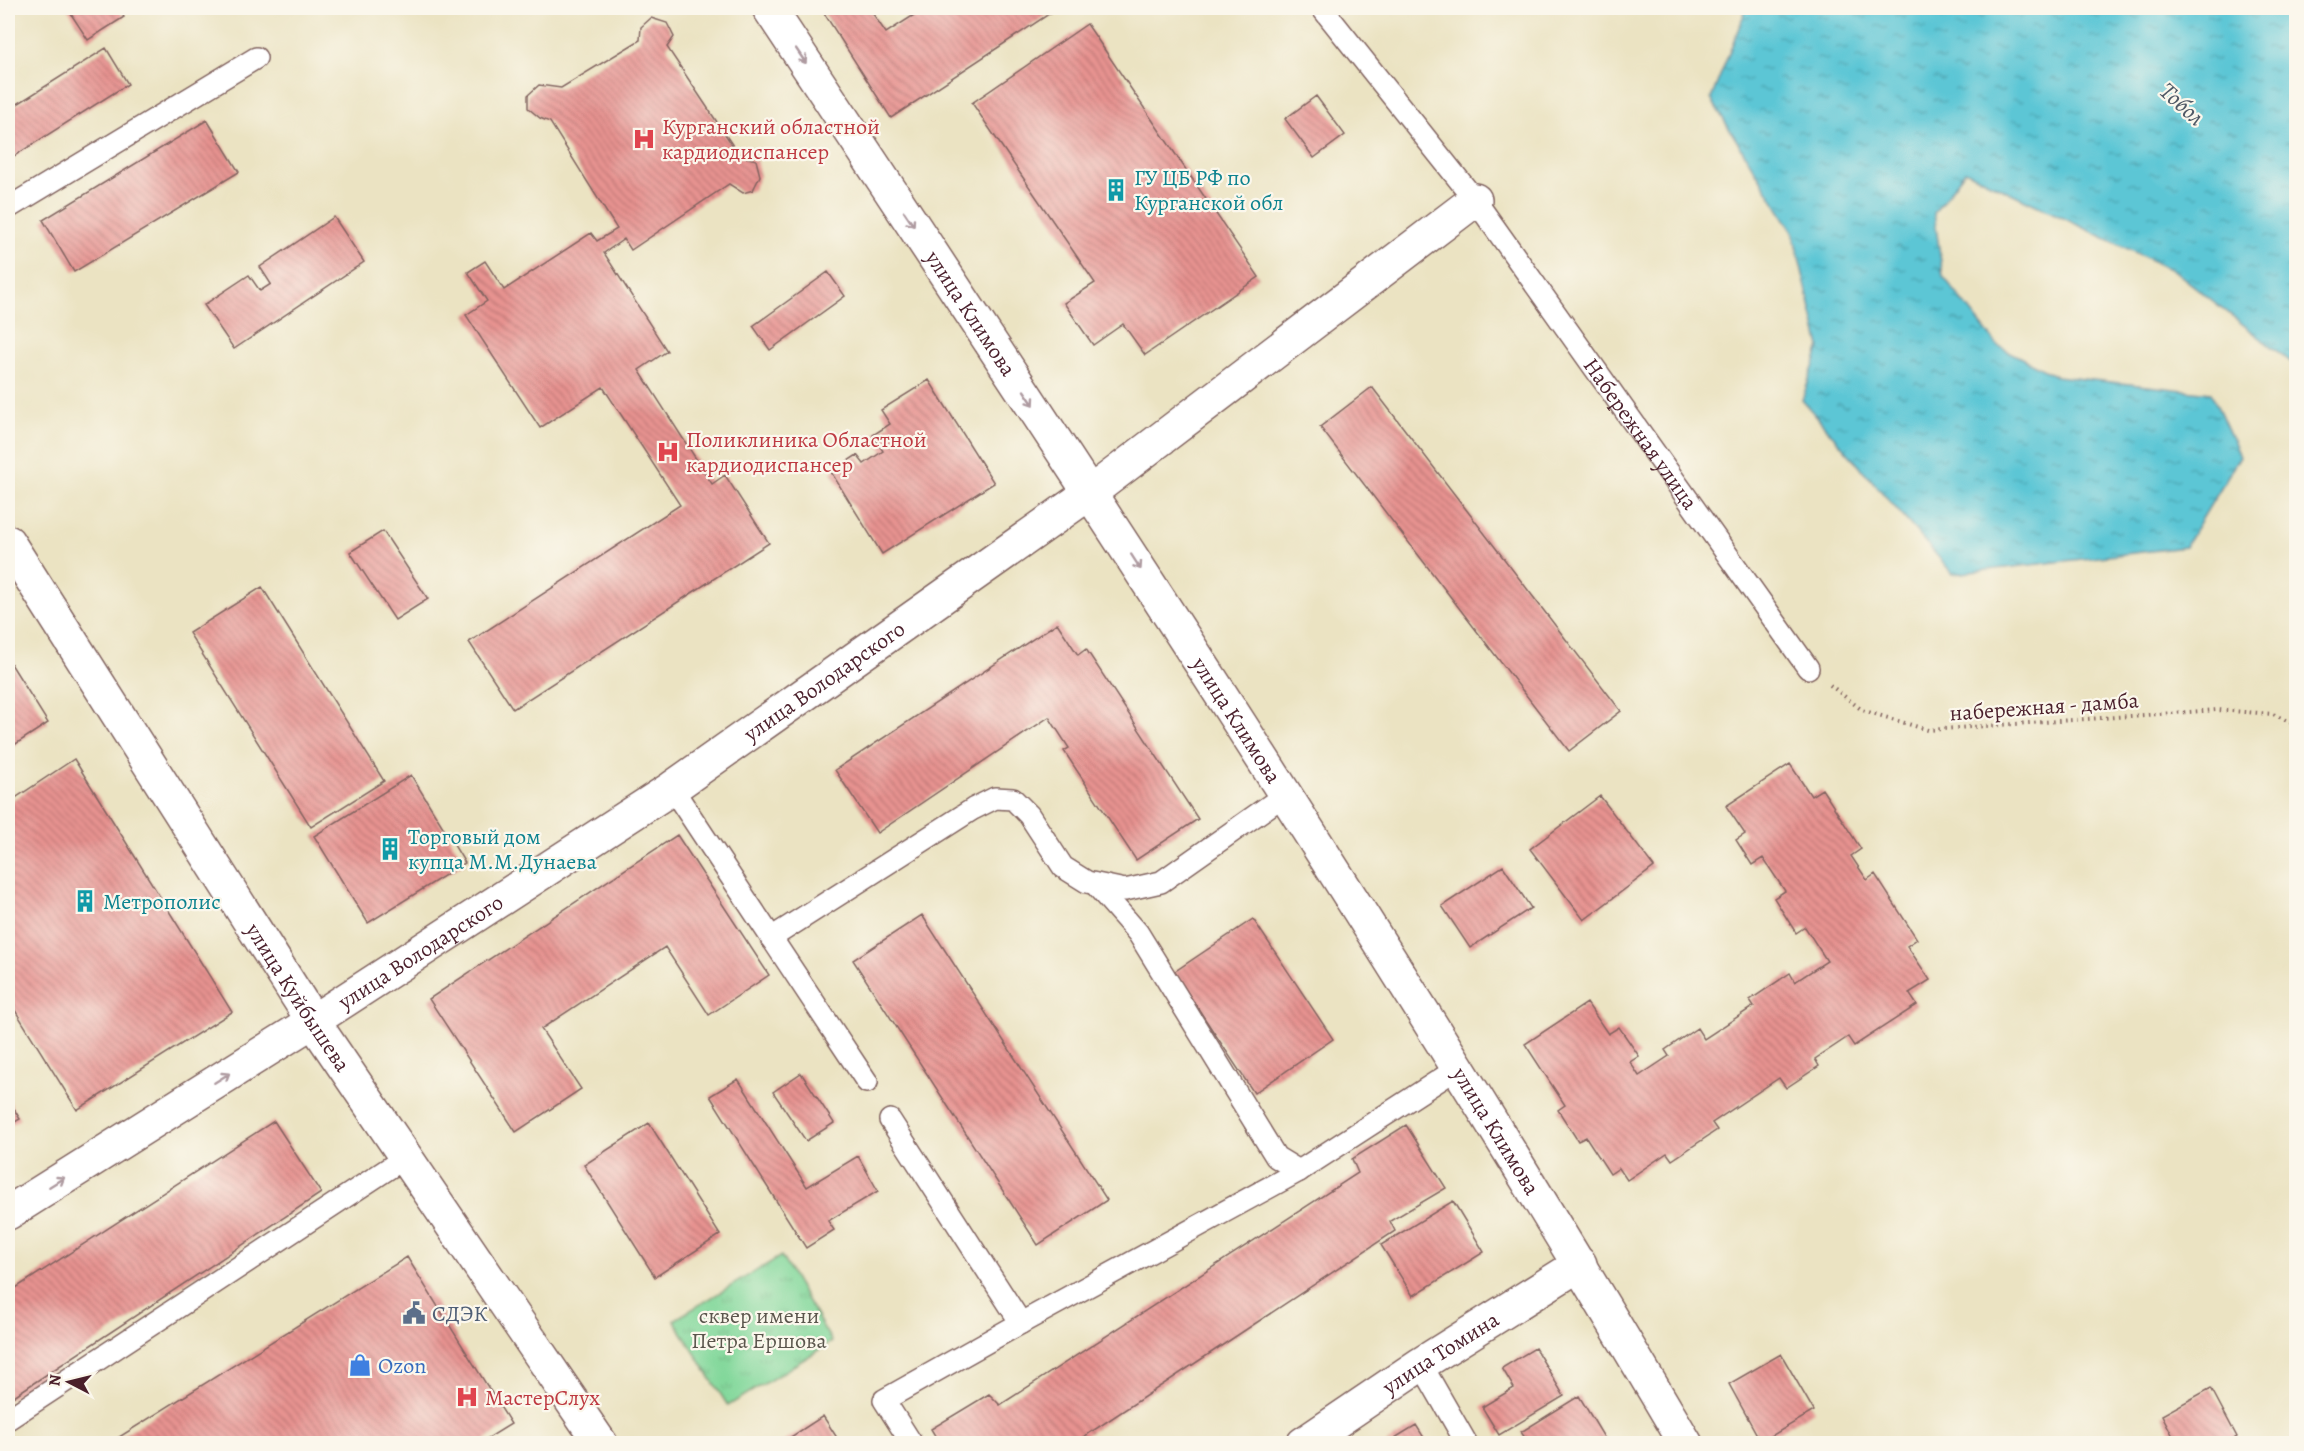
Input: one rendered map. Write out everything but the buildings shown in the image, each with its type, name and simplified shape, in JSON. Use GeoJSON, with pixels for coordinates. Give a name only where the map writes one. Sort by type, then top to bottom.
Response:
{"type":"FeatureCollection","features":[{"type":"Feature","properties":{"kind":"street","name":"улица Климова"},"geometry":{"type":"LineString","coordinates":[[769,8],[1091,492],[1286,794],[1580,1264],[1686,1443]]}},
{"type":"Feature","properties":{"kind":"street"},"geometry":{"type":"LineString","coordinates":[[1091,492],[1475,200]]}},
{"type":"Feature","properties":{"kind":"street","name":"улица Володарского"},"geometry":{"type":"LineString","coordinates":[[8,1213],[313,1021],[672,788],[1091,492]]}},
{"type":"Feature","properties":{"kind":"street","name":"улица Куйбышева"},"geometry":{"type":"LineString","coordinates":[[8,542],[313,1021],[601,1443]]}},
{"type":"Feature","properties":{"kind":"street","name":"улица Томина"},"geometry":{"type":"LineString","coordinates":[[1303,1443],[1421,1364],[1580,1264]]}},
{"type":"Feature","properties":{"kind":"lane","name":"Набережная улица"},"geometry":{"type":"LineString","coordinates":[[1322,8],[1475,200],[1808,668]]}},
{"type":"Feature","properties":{"kind":"lane"},"geometry":{"type":"LineString","coordinates":[[8,208],[256,58]]}},
{"type":"Feature","properties":{"kind":"lane"},"geometry":{"type":"LineString","coordinates":[[672,788],[867,1082]]}},
{"type":"Feature","properties":{"kind":"lane"},"geometry":{"type":"LineString","coordinates":[[771,938],[973,809],[995,798],[1012,799],[1029,815],[1064,867],[1087,882],[1125,890],[1161,882],[1286,794]]}},
{"type":"Feature","properties":{"kind":"lane"},"geometry":{"type":"LineString","coordinates":[[1095,884],[1138,933],[1276,1157],[1299,1171]]}},
{"type":"Feature","properties":{"kind":"lane"},"geometry":{"type":"LineString","coordinates":[[912,1443],[884,1400],[1299,1171],[1458,1068]]}},
{"type":"Feature","properties":{"kind":"lane"},"geometry":{"type":"LineString","coordinates":[[890,1120],[1021,1323]]}},
{"type":"Feature","properties":{"kind":"lane"},"geometry":{"type":"LineString","coordinates":[[8,1419],[406,1157]]}},
{"type":"Feature","properties":{"kind":"lane"},"geometry":{"type":"LineString","coordinates":[[1421,1364],[1467,1443]]}},
{"type":"Feature","properties":{"kind":"path","name":"набережная - дамба"},"geometry":{"type":"LineString","coordinates":[[1808,668],[1862,710],[1928,730],[2217,710],[2273,714],[2296,724]]}},
{"type":"Feature","properties":{"kind":"green space","name":"сквер имени Петра Ершова"},"geometry":{"type":"Polygon","coordinates":[[[781,1256],[832,1342],[728,1406],[674,1320],[781,1256]]]}},
{"type":"Feature","properties":{"kind":"water","name":"Тобол"},"geometry":{"type":"Polygon","coordinates":[[[1741,8],[2296,8],[2296,366],[2176,272],[1965,171],[1934,213],[1943,276],[1998,346],[2056,376],[2211,393],[2240,456],[2185,547],[1953,574],[1802,400],[1820,347],[1793,232],[1711,99],[1745,12],[1741,8]]]}},
{"type":"Feature","properties":{"kind":"place","name":"Курганский областной кардиодиспансер"},"geometry":{"type":"Point","coordinates":[644,139]}},
{"type":"Feature","properties":{"kind":"place","name":"ГУ ЦБ РФ по Курганской обл"},"geometry":{"type":"Point","coordinates":[1116,190]}},
{"type":"Feature","properties":{"kind":"place","name":"Поликлиника Областной кардиодиспансер"},"geometry":{"type":"Point","coordinates":[668,452]}},
{"type":"Feature","properties":{"kind":"place","name":"Торговый дом купца М.М.Дунаева"},"geometry":{"type":"Point","coordinates":[390,849]}},
{"type":"Feature","properties":{"kind":"place","name":"Метрополис"},"geometry":{"type":"Point","coordinates":[85,901]}},
{"type":"Feature","properties":{"kind":"place","name":"СДЭК"},"geometry":{"type":"Point","coordinates":[414,1313]}},
{"type":"Feature","properties":{"kind":"place","name":"Ozon"},"geometry":{"type":"Point","coordinates":[360,1365]}},
{"type":"Feature","properties":{"kind":"place","name":"МастерСлух"},"geometry":{"type":"Point","coordinates":[467,1397]}}]}
